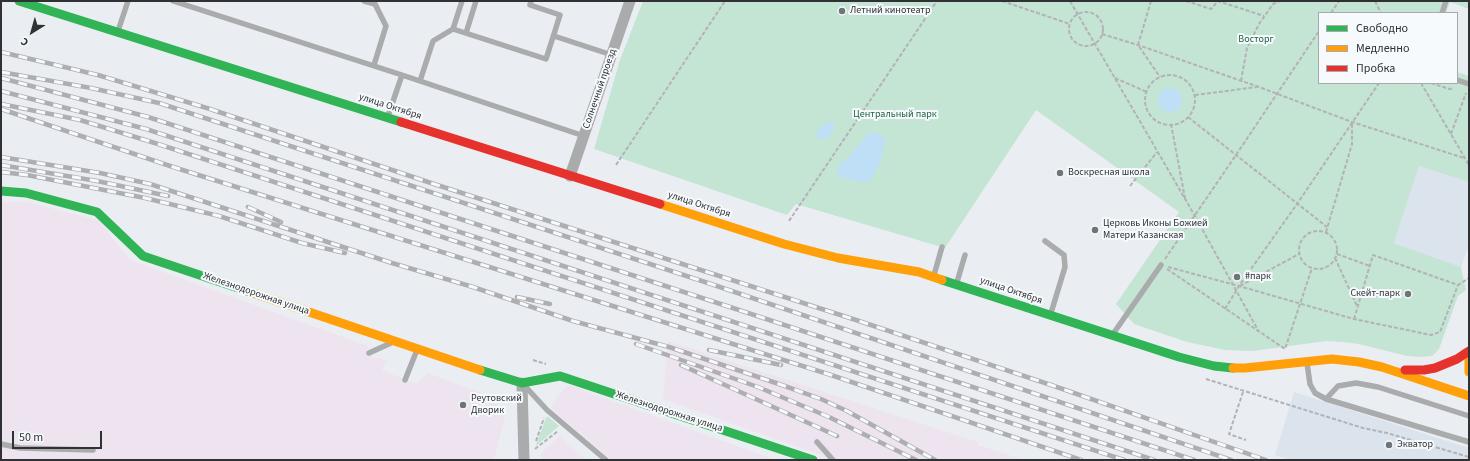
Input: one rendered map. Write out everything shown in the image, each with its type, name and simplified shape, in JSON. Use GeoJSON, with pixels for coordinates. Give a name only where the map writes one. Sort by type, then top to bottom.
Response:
{"type":"FeatureCollection","features":[{"type":"Feature","properties":{"kind":"street","name":"улица Октября"},"geometry":{"type":"LineString","coordinates":[[19,1],[812,252],[896,267],[933,277],[1179,358],[1214,366],[1245,368],[1332,359],[1414,371],[1435,368],[1457,360],[1469,351]]}},
{"type":"Feature","properties":{"kind":"street","name":"Солнечный проезд"},"geometry":{"type":"LineString","coordinates":[[570,176],[630,1]]}},
{"type":"Feature","properties":{"kind":"street","name":"Железнодорожная улица"},"geometry":{"type":"LineString","coordinates":[[1,191],[26,193],[97,212],[143,256],[522,384],[560,376],[813,460]]}},
{"type":"Feature","properties":{"kind":"street"},"geometry":{"type":"LineString","coordinates":[[1469,357],[1469,372]]}},
{"type":"Feature","properties":{"kind":"street","name":"улица Октября"},"geometry":{"type":"LineString","coordinates":[[1382,367],[1469,396]]}},
{"type":"Feature","properties":{"kind":"street"},"geometry":{"type":"LineString","coordinates":[[522,384],[524,460]]}},
{"type":"Feature","properties":{"kind":"lane"},"geometry":{"type":"LineString","coordinates":[[118,32],[128,1]]}},
{"type":"Feature","properties":{"kind":"lane"},"geometry":{"type":"LineString","coordinates":[[174,1],[420,80],[584,136]]}},
{"type":"Feature","properties":{"kind":"lane"},"geometry":{"type":"LineString","coordinates":[[364,1],[376,3],[386,26],[374,65]]}},
{"type":"Feature","properties":{"kind":"lane"},"geometry":{"type":"LineString","coordinates":[[420,80],[433,41],[454,29],[462,1]]}},
{"type":"Feature","properties":{"kind":"lane"},"geometry":{"type":"LineString","coordinates":[[466,33],[476,1]]}},
{"type":"Feature","properties":{"kind":"lane"},"geometry":{"type":"LineString","coordinates":[[454,29],[546,58],[560,15],[530,5],[531,1]]}},
{"type":"Feature","properties":{"kind":"lane"},"geometry":{"type":"LineString","coordinates":[[1442,12],[1446,1]]}},
{"type":"Feature","properties":{"kind":"lane"},"geometry":{"type":"LineString","coordinates":[[554,36],[612,55]]}},
{"type":"Feature","properties":{"kind":"lane"},"geometry":{"type":"LineString","coordinates":[[388,118],[402,75]]}},
{"type":"Feature","properties":{"kind":"lane"},"geometry":{"type":"LineString","coordinates":[[1458,80],[1469,84]]}},
{"type":"Feature","properties":{"kind":"lane"},"geometry":{"type":"LineString","coordinates":[[1045,241],[1064,255],[1065,267],[1050,316]]}},
{"type":"Feature","properties":{"kind":"lane"},"geometry":{"type":"LineString","coordinates":[[933,277],[942,247]]}},
{"type":"Feature","properties":{"kind":"lane"},"geometry":{"type":"LineString","coordinates":[[956,285],[965,255]]}},
{"type":"Feature","properties":{"kind":"lane"},"geometry":{"type":"LineString","coordinates":[[1111,336],[1161,265]]}},
{"type":"Feature","properties":{"kind":"lane"},"geometry":{"type":"LineString","coordinates":[[369,353],[395,341]]}},
{"type":"Feature","properties":{"kind":"lane"},"geometry":{"type":"LineString","coordinates":[[405,380],[418,349]]}},
{"type":"Feature","properties":{"kind":"lane"},"geometry":{"type":"LineString","coordinates":[[1307,361],[1310,384],[1316,393],[1326,399],[1469,442]]}},
{"type":"Feature","properties":{"kind":"lane"},"geometry":{"type":"LineString","coordinates":[[1326,399],[1338,386],[1356,383],[1378,386],[1469,416]]}},
{"type":"Feature","properties":{"kind":"lane"},"geometry":{"type":"LineString","coordinates":[[522,384],[546,410],[606,460]]}},
{"type":"Feature","properties":{"kind":"lane"},"geometry":{"type":"LineString","coordinates":[[817,442],[833,460]]}},
{"type":"Feature","properties":{"kind":"lane"},"geometry":{"type":"LineString","coordinates":[[1,444],[20,448],[93,450]]}},
{"type":"Feature","properties":{"kind":"path"},"geometry":{"type":"LineString","coordinates":[[616,165],[725,1]]}},
{"type":"Feature","properties":{"kind":"path"},"geometry":{"type":"LineString","coordinates":[[789,222],[937,1]]}},
{"type":"Feature","properties":{"kind":"path"},"geometry":{"type":"LineString","coordinates":[[1002,1],[1070,24]]}},
{"type":"Feature","properties":{"kind":"path"},"geometry":{"type":"LineString","coordinates":[[1070,1],[1186,200],[1258,330]]}},
{"type":"Feature","properties":{"kind":"path"},"geometry":{"type":"LineString","coordinates":[[1138,45],[1151,1]]}},
{"type":"Feature","properties":{"kind":"path"},"geometry":{"type":"LineString","coordinates":[[1186,1],[1211,9],[1218,1],[1264,16]]}},
{"type":"Feature","properties":{"kind":"path"},"geometry":{"type":"LineString","coordinates":[[1241,81],[1247,48],[1258,24],[1274,4],[1280,1]]}},
{"type":"Feature","properties":{"kind":"path"},"geometry":{"type":"LineString","coordinates":[[1332,12],[1339,1]]}},
{"type":"Feature","properties":{"kind":"path"},"geometry":{"type":"LineString","coordinates":[[1375,1],[1380,12]]}},
{"type":"Feature","properties":{"kind":"path"},"geometry":{"type":"LineString","coordinates":[[1376,4],[1379,1]]}},
{"type":"Feature","properties":{"kind":"path"},"geometry":{"type":"LineString","coordinates":[[1086,12],[1092,13],[1098,16],[1102,22],[1102,34],[1099,40],[1094,44],[1087,46],[1081,45],[1075,42],[1071,36],[1070,24],[1077,15],[1086,12]]}},
{"type":"Feature","properties":{"kind":"path"},"geometry":{"type":"LineString","coordinates":[[1161,265],[1318,32]]}},
{"type":"Feature","properties":{"kind":"path"},"geometry":{"type":"LineString","coordinates":[[1102,34],[1241,81],[1352,122],[1464,158]]}},
{"type":"Feature","properties":{"kind":"path"},"geometry":{"type":"LineString","coordinates":[[1138,45],[1160,77]]}},
{"type":"Feature","properties":{"kind":"path"},"geometry":{"type":"LineString","coordinates":[[1171,75],[1182,78],[1190,85],[1195,95],[1195,103],[1188,117],[1180,122],[1171,124],[1159,122],[1150,114],[1146,104],[1146,92],[1152,83],[1160,77],[1171,75]]}},
{"type":"Feature","properties":{"kind":"path"},"geometry":{"type":"LineString","coordinates":[[1114,77],[1146,92]]}},
{"type":"Feature","properties":{"kind":"path"},"geometry":{"type":"LineString","coordinates":[[1225,309],[1239,286],[1378,84]]}},
{"type":"Feature","properties":{"kind":"path"},"geometry":{"type":"LineString","coordinates":[[1422,84],[1469,165]]}},
{"type":"Feature","properties":{"kind":"path"},"geometry":{"type":"LineString","coordinates":[[1434,84],[1449,89],[1455,88]]}},
{"type":"Feature","properties":{"kind":"path"},"geometry":{"type":"LineString","coordinates":[[1195,95],[1258,87]]}},
{"type":"Feature","properties":{"kind":"path"},"geometry":{"type":"LineString","coordinates":[[1451,134],[1466,93]]}},
{"type":"Feature","properties":{"kind":"path"},"geometry":{"type":"LineString","coordinates":[[1188,117],[1327,227]]}},
{"type":"Feature","properties":{"kind":"path"},"geometry":{"type":"LineString","coordinates":[[1326,232],[1352,144],[1352,122]]}},
{"type":"Feature","properties":{"kind":"path"},"geometry":{"type":"LineString","coordinates":[[1171,124],[1186,200]]}},
{"type":"Feature","properties":{"kind":"path"},"geometry":{"type":"LineString","coordinates":[[1130,186],[1157,152]]}},
{"type":"Feature","properties":{"kind":"path"},"geometry":{"type":"LineString","coordinates":[[1319,230],[1326,232],[1334,238],[1337,254],[1329,265],[1320,270],[1303,263],[1299,254],[1299,244],[1310,231],[1319,230]]}},
{"type":"Feature","properties":{"kind":"path"},"geometry":{"type":"LineString","coordinates":[[1239,286],[1299,254]]}},
{"type":"Feature","properties":{"kind":"path"},"geometry":{"type":"LineString","coordinates":[[1337,254],[1370,266]]}},
{"type":"Feature","properties":{"kind":"path"},"geometry":{"type":"LineString","coordinates":[[1354,319],[1373,255],[1458,285]]}},
{"type":"Feature","properties":{"kind":"path"},"geometry":{"type":"LineString","coordinates":[[1335,258],[1357,308]]}},
{"type":"Feature","properties":{"kind":"path"},"geometry":{"type":"LineString","coordinates":[[1161,265],[1354,319],[1431,336],[1440,332],[1458,285],[1469,278]]}},
{"type":"Feature","properties":{"kind":"path"},"geometry":{"type":"LineString","coordinates":[[1161,265],[1284,348],[1312,268]]}},
{"type":"Feature","properties":{"kind":"path"},"geometry":{"type":"LineString","coordinates":[[1246,440],[1229,434],[1244,392],[1363,428],[1387,433],[1469,457]]}},
{"type":"Feature","properties":{"kind":"path"},"geometry":{"type":"LineString","coordinates":[[546,410],[532,451],[565,426]]}},
{"type":"Feature","properties":{"kind":"shaded area"},"geometry":{"type":"Polygon","coordinates":[[[1419,166],[1469,182],[1469,245],[1461,267],[1394,243],[1419,166]]]}},
{"type":"Feature","properties":{"kind":"shaded area"},"geometry":{"type":"Polygon","coordinates":[[[1,202],[27,202],[98,220],[130,260],[368,346],[367,350],[373,358],[387,360],[382,370],[416,384],[428,373],[484,394],[506,413],[494,460],[1,460],[1,202]]]}},
{"type":"Feature","properties":{"kind":"shaded area"},"geometry":{"type":"Polygon","coordinates":[[[668,341],[978,442],[978,445],[1025,460],[834,460],[663,399],[668,341]]]}},
{"type":"Feature","properties":{"kind":"shaded area"},"geometry":{"type":"Polygon","coordinates":[[[568,385],[776,460],[611,460],[551,408],[556,398],[568,385]]]}},
{"type":"Feature","properties":{"kind":"shaded area"},"geometry":{"type":"Polygon","coordinates":[[[1294,392],[1469,448],[1469,460],[1291,460],[1275,455],[1294,392]]]}},
{"type":"Feature","properties":{"kind":"shaded area"},"geometry":{"type":"Polygon","coordinates":[[[560,436],[586,460],[541,460],[542,452],[560,436]]]}},
{"type":"Feature","properties":{"kind":"green space","name":"Центральный парк"},"geometry":{"type":"Polygon","coordinates":[[[643,1],[1469,1],[1469,9],[1450,2],[1446,12],[1318,12],[1318,84],[1458,84],[1458,72],[1469,76],[1469,182],[1419,166],[1394,243],[1461,267],[1466,290],[1458,296],[1439,349],[1432,356],[1407,356],[1359,344],[1326,341],[1253,351],[1225,350],[1187,342],[1134,324],[1116,304],[1179,212],[1036,110],[945,248],[796,204],[787,215],[594,149],[620,60],[643,1]]]}},
{"type":"Feature","properties":{"kind":"green space"},"geometry":{"type":"Polygon","coordinates":[[[547,416],[559,426],[535,447],[547,416]]]}},
{"type":"Feature","properties":{"kind":"water"},"geometry":{"type":"Polygon","coordinates":[[[1170,88],[1179,91],[1182,100],[1179,109],[1170,112],[1161,109],[1158,100],[1161,91],[1170,88]]]}},
{"type":"Feature","properties":{"kind":"water"},"geometry":{"type":"Polygon","coordinates":[[[833,121],[835,128],[828,138],[818,140],[816,134],[819,129],[825,123],[833,121]]]}},
{"type":"Feature","properties":{"kind":"water"},"geometry":{"type":"Polygon","coordinates":[[[875,132],[884,138],[886,142],[882,152],[881,162],[870,181],[867,183],[842,178],[836,172],[841,163],[845,161],[869,133],[875,132]]]}},
{"type":"Feature","properties":{"kind":"railway"},"geometry":{"type":"LineString","coordinates":[[1,52],[98,75],[210,109],[434,184],[856,320],[1054,386],[1266,460]]}},
{"type":"Feature","properties":{"kind":"railway"},"geometry":{"type":"LineString","coordinates":[[1,72],[91,88],[159,103],[711,284],[1231,460]]}},
{"type":"Feature","properties":{"kind":"railway"},"geometry":{"type":"LineString","coordinates":[[1,78],[148,117],[1194,460]]}},
{"type":"Feature","properties":{"kind":"railway"},"geometry":{"type":"LineString","coordinates":[[1,91],[146,129],[1154,460]]}},
{"type":"Feature","properties":{"kind":"railway"},"geometry":{"type":"LineString","coordinates":[[1,104],[80,120],[158,144],[1124,460]]}},
{"type":"Feature","properties":{"kind":"railway"},"geometry":{"type":"LineString","coordinates":[[1,109],[170,166],[831,375],[1081,460]]}},
{"type":"Feature","properties":{"kind":"railway"},"geometry":{"type":"LineString","coordinates":[[1,157],[100,173],[150,184],[392,263],[473,287],[573,321],[669,347],[821,399],[847,411],[935,460]]}},
{"type":"Feature","properties":{"kind":"railway"},"geometry":{"type":"LineString","coordinates":[[1,165],[97,181],[168,196]]}},
{"type":"Feature","properties":{"kind":"railway"},"geometry":{"type":"LineString","coordinates":[[1,172],[27,175],[145,198],[219,216],[302,243],[345,253]]}},
{"type":"Feature","properties":{"kind":"railway"},"geometry":{"type":"LineString","coordinates":[[248,207],[281,222]]}},
{"type":"Feature","properties":{"kind":"railway"},"geometry":{"type":"LineString","coordinates":[[517,297],[550,304]]}},
{"type":"Feature","properties":{"kind":"railway"},"geometry":{"type":"LineString","coordinates":[[636,344],[758,387],[829,417],[916,460]]}},
{"type":"Feature","properties":{"kind":"railway"},"geometry":{"type":"LineString","coordinates":[[709,350],[781,365]]}},
{"type":"Feature","properties":{"kind":"railway"},"geometry":{"type":"LineString","coordinates":[[681,365],[837,436]]}},
{"type":"Feature","properties":{"kind":"traffic: fast"},"geometry":{"type":"LineString","coordinates":[[19,1],[401,122]]}},
{"type":"Feature","properties":{"kind":"traffic: fast"},"geometry":{"type":"LineString","coordinates":[[1,191],[26,193],[97,212],[143,256],[250,292]]}},
{"type":"Feature","properties":{"kind":"traffic: fast"},"geometry":{"type":"LineString","coordinates":[[942,280],[1179,357],[1214,366],[1233,368]]}},
{"type":"Feature","properties":{"kind":"traffic: fast"},"geometry":{"type":"LineString","coordinates":[[480,370],[522,383],[560,376],[813,460]]}},
{"type":"Feature","properties":{"kind":"traffic: slow"},"geometry":{"type":"LineString","coordinates":[[660,204],[784,244],[838,258],[919,272],[942,280]]}},
{"type":"Feature","properties":{"kind":"traffic: slow"},"geometry":{"type":"LineString","coordinates":[[250,292],[480,370]]}},
{"type":"Feature","properties":{"kind":"traffic: slow"},"geometry":{"type":"LineString","coordinates":[[1469,357],[1469,372]]}},
{"type":"Feature","properties":{"kind":"traffic: slow"},"geometry":{"type":"LineString","coordinates":[[1233,368],[1332,359],[1359,362],[1382,367],[1469,396]]}},
{"type":"Feature","properties":{"kind":"traffic: jam"},"geometry":{"type":"LineString","coordinates":[[401,122],[660,204]]}},
{"type":"Feature","properties":{"kind":"traffic: jam"},"geometry":{"type":"LineString","coordinates":[[1405,370],[1424,370],[1435,368],[1457,359],[1469,351]]}},
{"type":"Feature","properties":{"kind":"place","name":"Летний кинотеатр"},"geometry":{"type":"Point","coordinates":[842,11]}},
{"type":"Feature","properties":{"kind":"place","name":"Воскресная школа"},"geometry":{"type":"Point","coordinates":[1060,173]}},
{"type":"Feature","properties":{"kind":"place","name":"Церковь Иконы Божией Матери Казанская"},"geometry":{"type":"Point","coordinates":[1095,230]}},
{"type":"Feature","properties":{"kind":"place","name":"#парк"},"geometry":{"type":"Point","coordinates":[1237,277]}},
{"type":"Feature","properties":{"kind":"place","name":"Скейт-парк"},"geometry":{"type":"Point","coordinates":[1408,294]}},
{"type":"Feature","properties":{"kind":"place","name":"Реутовский Дворик"},"geometry":{"type":"Point","coordinates":[463,405]}},
{"type":"Feature","properties":{"kind":"place","name":"Экватор"},"geometry":{"type":"Point","coordinates":[1389,445]}},
{"type":"Feature","properties":{"kind":"park label","name":"Восторг"},"geometry":{"type":"Point","coordinates":[1256,40]}}]}
